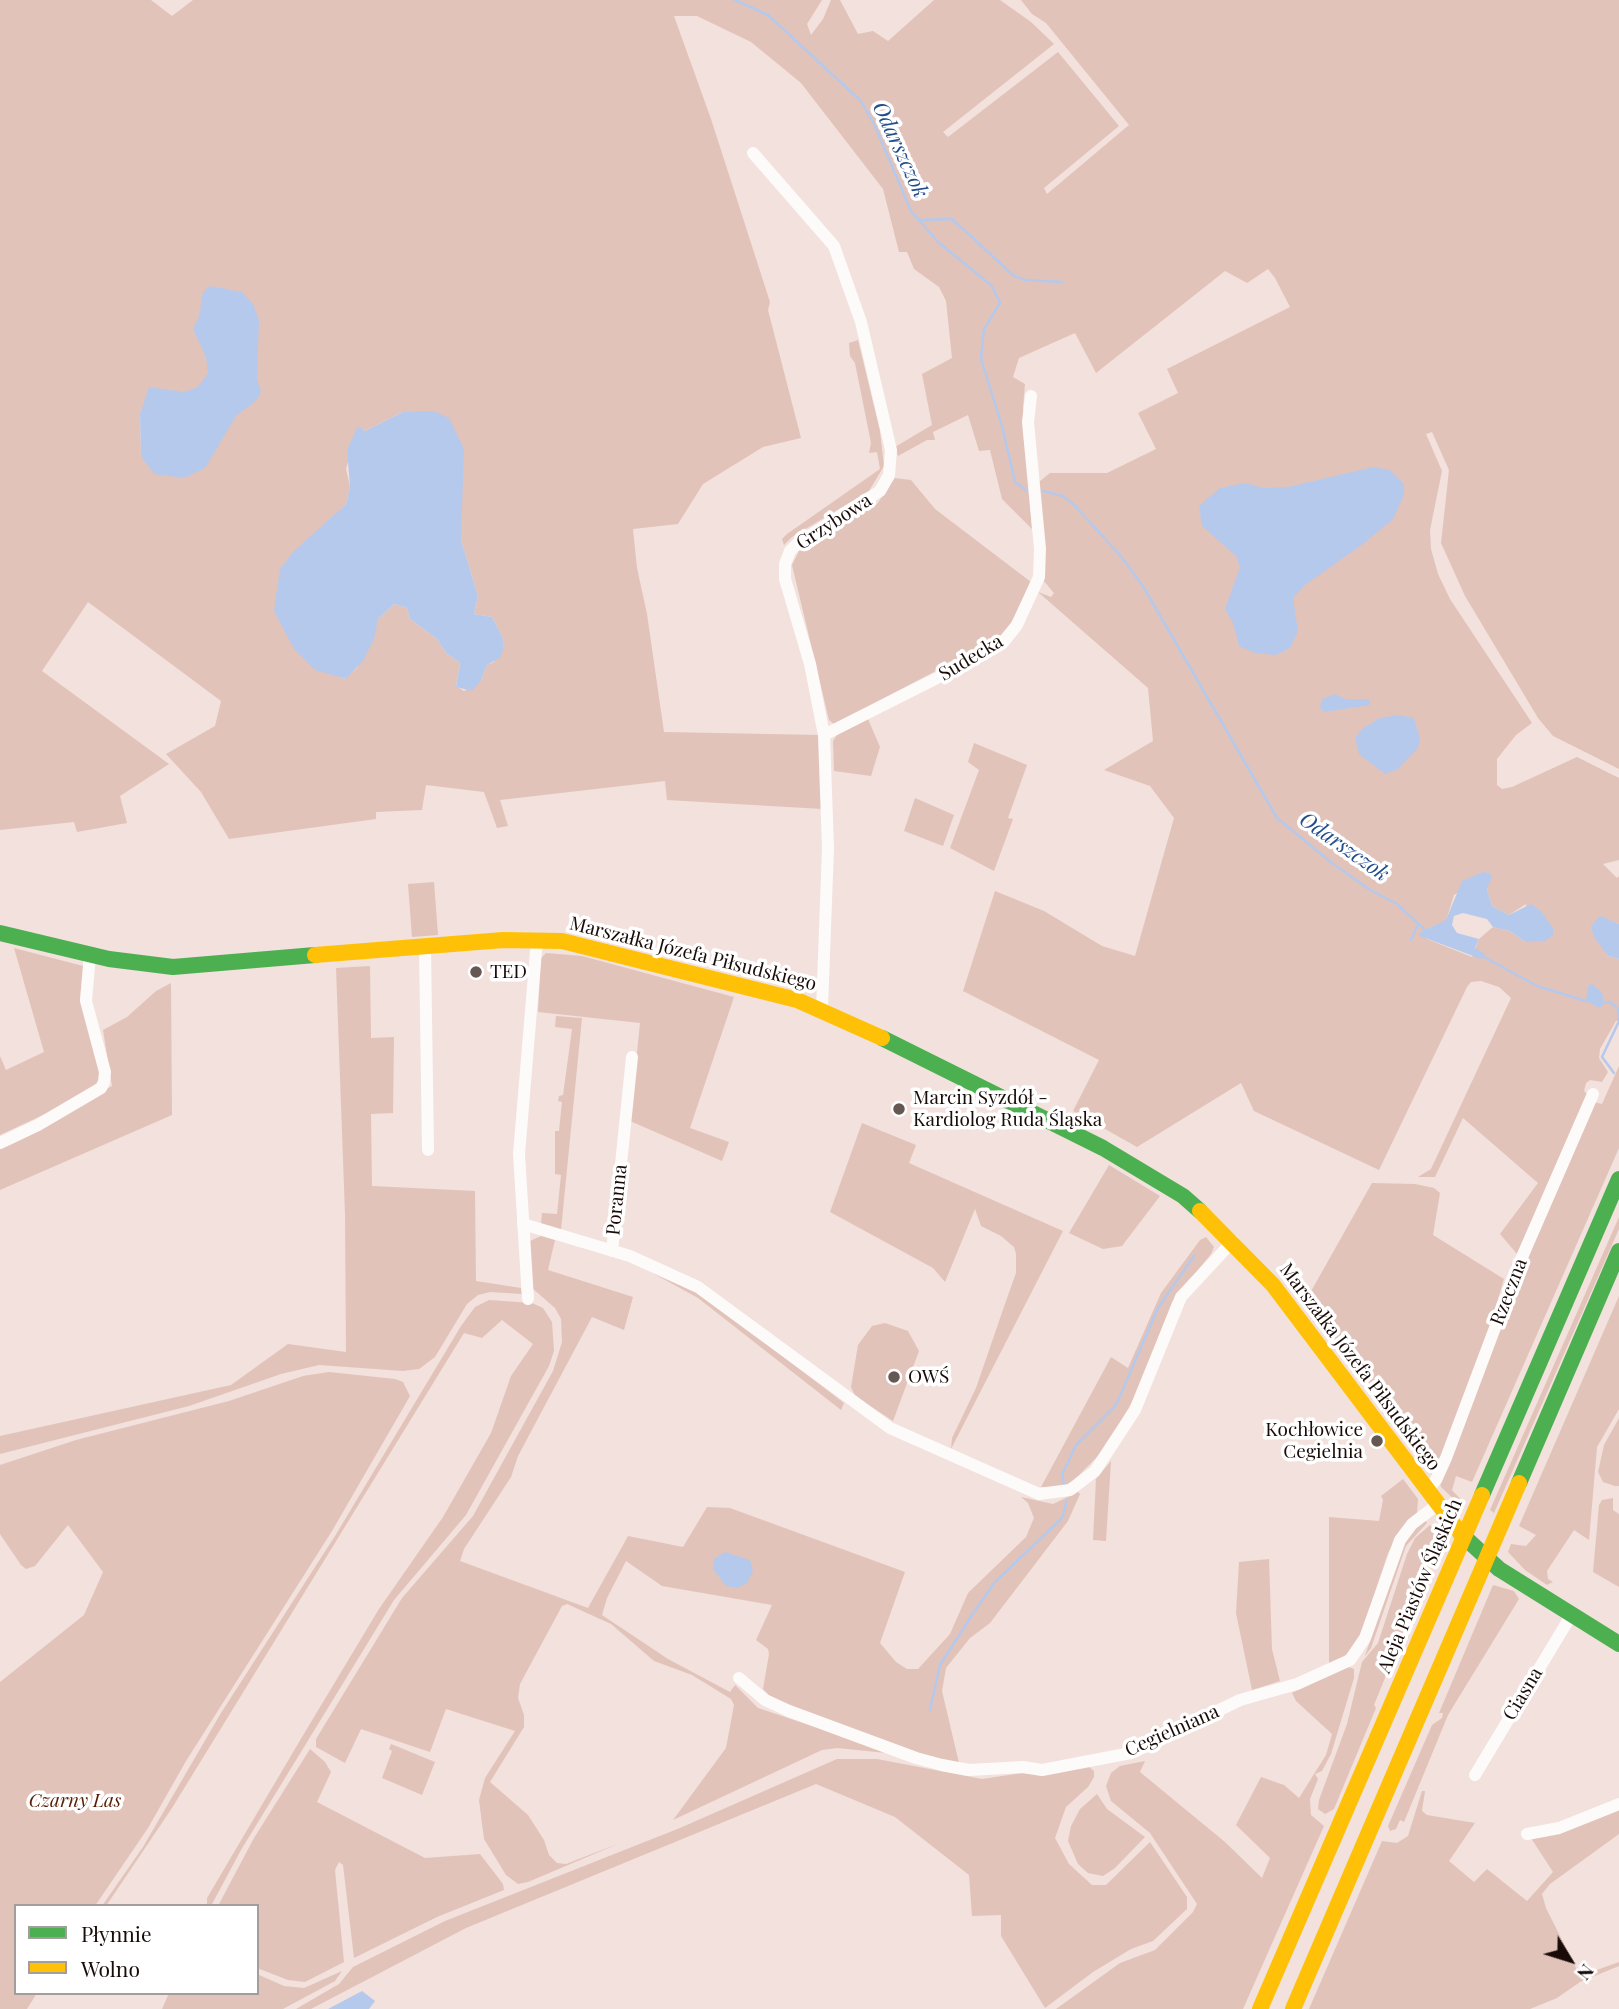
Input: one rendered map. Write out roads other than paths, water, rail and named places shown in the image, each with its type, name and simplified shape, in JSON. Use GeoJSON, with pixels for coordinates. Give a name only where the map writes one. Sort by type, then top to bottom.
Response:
{"type":"FeatureCollection","features":[{"type":"Feature","properties":{"kind":"main road","name":"Marszałka Józefa Piłsudskiego"},"geometry":{"type":"LineString","coordinates":[[0,933],[90,955],[173,967],[537,939],[607,950],[822,1009],[1127,1160],[1183,1196],[1233,1241],[1288,1304],[1437,1505],[1482,1557],[1619,1644]]}},
{"type":"Feature","properties":{"kind":"main road","name":"Aleja Piastów Śląskich"},"geometry":{"type":"LineString","coordinates":[[1260,2009],[1619,1180]]}},
{"type":"Feature","properties":{"kind":"main road"},"geometry":{"type":"LineString","coordinates":[[1293,2009],[1619,1251]]}},
{"type":"Feature","properties":{"kind":"street","name":"Grzybowa"},"geometry":{"type":"LineString","coordinates":[[753,153],[834,246],[861,322],[891,450],[889,475],[880,491],[798,543],[785,564],[785,579],[810,664],[824,735],[828,848],[822,1009]]}},
{"type":"Feature","properties":{"kind":"street","name":"Sudecka"},"geometry":{"type":"LineString","coordinates":[[824,735],[995,648],[1017,625],[1039,577],[1040,549],[1028,422],[1031,396]]}},
{"type":"Feature","properties":{"kind":"street"},"geometry":{"type":"LineString","coordinates":[[528,1299],[519,1154],[537,939]]}},
{"type":"Feature","properties":{"kind":"street"},"geometry":{"type":"LineString","coordinates":[[425,947],[428,1150]]}},
{"type":"Feature","properties":{"kind":"street"},"geometry":{"type":"LineString","coordinates":[[0,1143],[38,1125],[101,1087],[104,1082],[105,1072],[86,1001],[90,955]]}},
{"type":"Feature","properties":{"kind":"street","name":"Poranna"},"geometry":{"type":"LineString","coordinates":[[523,1224],[612,1251],[632,1057]]}},
{"type":"Feature","properties":{"kind":"street","name":"Rzeczna"},"geometry":{"type":"LineString","coordinates":[[1427,1490],[1436,1480],[1446,1458],[1519,1264],[1593,1094]]}},
{"type":"Feature","properties":{"kind":"street"},"geometry":{"type":"LineString","coordinates":[[612,1251],[656,1266],[698,1287],[890,1428],[1025,1490],[1055,1494],[1082,1483],[1104,1459],[1135,1410],[1181,1297],[1233,1241]]}},
{"type":"Feature","properties":{"kind":"street","name":"Cegielniana"},"geometry":{"type":"LineString","coordinates":[[739,1678],[765,1700],[789,1711],[916,1758],[953,1767],[969,1770],[1023,1767],[1042,1770],[1131,1753],[1240,1700],[1297,1684],[1350,1660],[1365,1638],[1399,1540],[1412,1524],[1437,1505]]}},
{"type":"Feature","properties":{"kind":"street","name":"Ciasna"},"geometry":{"type":"LineString","coordinates":[[1475,1775],[1572,1614]]}},
{"type":"Feature","properties":{"kind":"street"},"geometry":{"type":"LineString","coordinates":[[1527,1834],[1559,1828],[1619,1804]]}},
{"type":"Feature","properties":{"kind":"water"},"geometry":{"type":"Polygon","coordinates":[[[210,286],[242,292],[253,304],[259,320],[257,379],[261,392],[257,400],[236,416],[205,468],[184,478],[154,474],[141,456],[140,414],[149,387],[184,392],[198,387],[208,373],[206,357],[193,329],[199,317],[203,292],[210,286]]]}},
{"type":"Feature","properties":{"kind":"water"},"geometry":{"type":"Polygon","coordinates":[[[434,411],[449,418],[464,449],[461,540],[478,596],[474,614],[492,617],[502,636],[504,647],[500,658],[487,665],[481,680],[472,691],[456,687],[460,663],[446,653],[437,639],[410,619],[407,608],[394,604],[378,619],[374,639],[363,661],[346,679],[315,670],[294,649],[274,611],[280,569],[293,552],[346,504],[350,486],[347,450],[358,426],[365,431],[403,412],[434,411]]]}},
{"type":"Feature","properties":{"kind":"water"},"geometry":{"type":"Polygon","coordinates":[[[1373,467],[1390,470],[1404,484],[1404,495],[1393,519],[1305,585],[1293,598],[1298,631],[1290,648],[1276,655],[1255,653],[1239,646],[1233,623],[1225,609],[1240,567],[1236,556],[1202,526],[1199,506],[1220,488],[1245,483],[1264,488],[1288,487],[1373,467]]]}},
{"type":"Feature","properties":{"kind":"water"},"geometry":{"type":"Polygon","coordinates":[[[1335,694],[1346,699],[1369,699],[1370,705],[1324,712],[1320,708],[1322,699],[1335,694]]]}},
{"type":"Feature","properties":{"kind":"water"},"geometry":{"type":"Polygon","coordinates":[[[1399,715],[1414,718],[1420,739],[1418,748],[1398,769],[1385,774],[1359,754],[1355,738],[1363,728],[1380,718],[1399,715]]]}},
{"type":"Feature","properties":{"kind":"water"},"geometry":{"type":"Polygon","coordinates":[[[1483,872],[1490,873],[1492,877],[1487,889],[1492,906],[1509,915],[1531,904],[1541,911],[1553,928],[1553,935],[1545,941],[1525,942],[1510,931],[1493,927],[1487,919],[1463,913],[1454,916],[1452,925],[1457,933],[1479,939],[1475,948],[1485,954],[1481,959],[1420,936],[1419,933],[1446,920],[1462,881],[1483,872]]]}},
{"type":"Feature","properties":{"kind":"water"},"geometry":{"type":"Polygon","coordinates":[[[1600,916],[1619,924],[1619,959],[1608,956],[1594,937],[1591,926],[1600,916]]]}},
{"type":"Feature","properties":{"kind":"water"},"geometry":{"type":"Polygon","coordinates":[[[1592,984],[1602,993],[1604,1003],[1600,1008],[1586,1001],[1588,986],[1592,984]]]}},
{"type":"Feature","properties":{"kind":"water"},"geometry":{"type":"Polygon","coordinates":[[[725,1552],[750,1560],[753,1571],[747,1583],[738,1588],[726,1586],[713,1569],[714,1559],[725,1552]]]}},
{"type":"Feature","properties":{"kind":"water"},"geometry":{"type":"Polygon","coordinates":[[[362,1991],[375,2001],[369,2009],[328,2009],[362,1991]]]}},
{"type":"Feature","properties":{"kind":"waterway","name":"Odarszczok"},"geometry":{"type":"LineString","coordinates":[[735,0],[768,15],[861,101],[874,124],[911,211],[938,242],[992,286],[1000,303],[984,329],[981,359],[1002,426],[1015,482],[1026,490]]}},
{"type":"Feature","properties":{"kind":"waterway"},"geometry":{"type":"LineString","coordinates":[[921,220],[952,219],[1014,276],[1026,280],[1062,282]]}},
{"type":"Feature","properties":{"kind":"waterway","name":"Odarszczok"},"geometry":{"type":"LineString","coordinates":[[1043,491],[1063,496],[1075,506],[1119,554],[1143,586],[1277,818],[1332,863],[1370,890],[1397,904],[1426,931]]}},
{"type":"Feature","properties":{"kind":"waterway"},"geometry":{"type":"LineString","coordinates":[[1411,940],[1418,924]]}},
{"type":"Feature","properties":{"kind":"waterway","name":"Odarszczok"},"geometry":{"type":"LineString","coordinates":[[1484,957],[1537,986],[1586,1001]]}},
{"type":"Feature","properties":{"kind":"waterway","name":"Odarszczok"},"geometry":{"type":"LineString","coordinates":[[1603,1003],[1610,1002],[1618,1009],[1619,1021],[1602,1057],[1614,1073]]}},
{"type":"Feature","properties":{"kind":"waterway"},"geometry":{"type":"LineString","coordinates":[[1064,1484],[1062,1475],[1076,1445],[1116,1405],[1158,1308],[1194,1256]]}},
{"type":"Feature","properties":{"kind":"waterway"},"geometry":{"type":"LineString","coordinates":[[930,1710],[940,1665],[974,1612],[995,1582],[1063,1516],[1067,1500]]}},
{"type":"Feature","properties":{"kind":"place","name":"TED"},"geometry":{"type":"Point","coordinates":[476,972]}},
{"type":"Feature","properties":{"kind":"place","name":"Marcin Syzdół - Kardiolog Ruda Śląska"},"geometry":{"type":"Point","coordinates":[899,1109]}},
{"type":"Feature","properties":{"kind":"place","name":"OWŚ"},"geometry":{"type":"Point","coordinates":[894,1377]}},
{"type":"Feature","properties":{"kind":"place","name":"Kochłowice Cegielnia"},"geometry":{"type":"Point","coordinates":[1377,1441]}},
{"type":"Feature","properties":{"kind":"park label","name":"Czarny Las"},"geometry":{"type":"Point","coordinates":[75,1801]}}]}
